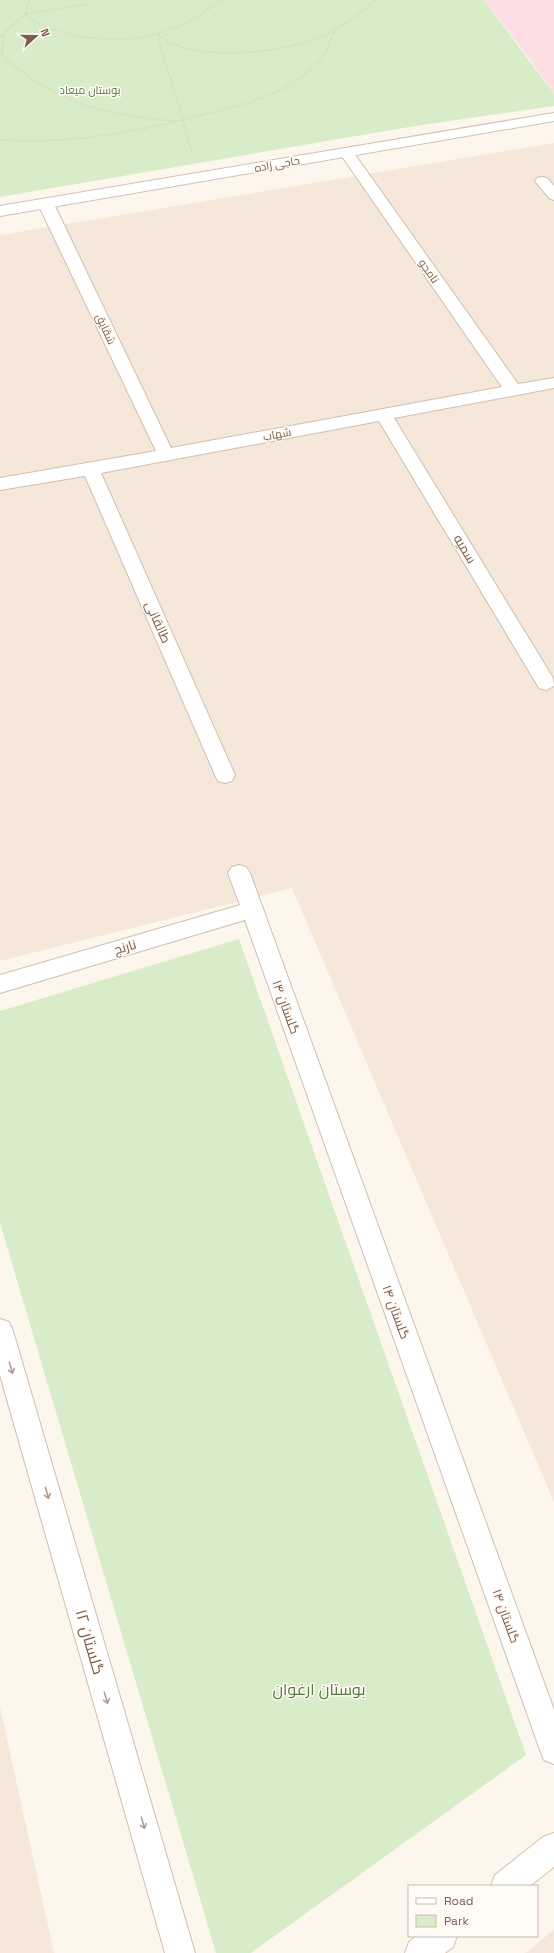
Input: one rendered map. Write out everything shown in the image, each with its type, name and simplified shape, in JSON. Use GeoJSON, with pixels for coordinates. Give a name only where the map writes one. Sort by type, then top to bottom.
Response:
{"type":"FeatureCollection","features":[{"type":"Feature","properties":{"kind":"street","name":"حاجی زاده"},"geometry":{"type":"LineString","coordinates":[[0,212],[554,117]]}},
{"type":"Feature","properties":{"kind":"street","name":"نامجو"},"geometry":{"type":"LineString","coordinates":[[346,152],[513,390]]}},
{"type":"Feature","properties":{"kind":"street"},"geometry":{"type":"LineString","coordinates":[[542,180],[554,195]]}},
{"type":"Feature","properties":{"kind":"street","name":"شقایق"},"geometry":{"type":"LineString","coordinates":[[46,204],[166,454]]}},
{"type":"Feature","properties":{"kind":"street","name":"شهاب"},"geometry":{"type":"LineString","coordinates":[[0,484],[91,469],[554,383]]}},
{"type":"Feature","properties":{"kind":"street","name":"سمیه"},"geometry":{"type":"LineString","coordinates":[[383,414],[546,683]]}},
{"type":"Feature","properties":{"kind":"street","name":"طالقانی"},"geometry":{"type":"LineString","coordinates":[[91,469],[225,775]]}},
{"type":"Feature","properties":{"kind":"street","name":"گلستان ۱۴"},"geometry":{"type":"LineString","coordinates":[[239,873],[251,910],[554,1750]]}},
{"type":"Feature","properties":{"kind":"street","name":"نارنج"},"geometry":{"type":"LineString","coordinates":[[0,984],[251,910]]}},
{"type":"Feature","properties":{"kind":"street","name":"گلستان ۱۲"},"geometry":{"type":"LineString","coordinates":[[0,1331],[180,1953]]}},
{"type":"Feature","properties":{"kind":"street"},"geometry":{"type":"LineString","coordinates":[[507,1885],[554,1848]]}},
{"type":"Feature","properties":{"kind":"street"},"geometry":{"type":"LineString","coordinates":[[420,1953],[441,1937]]}},
{"type":"Feature","properties":{"kind":"path"},"geometry":{"type":"LineString","coordinates":[[0,37],[25,14],[29,0]]}},
{"type":"Feature","properties":{"kind":"path"},"geometry":{"type":"LineString","coordinates":[[25,14],[43,26],[90,36],[127,37],[157,34],[204,13],[221,0]]}},
{"type":"Feature","properties":{"kind":"path"},"geometry":{"type":"LineString","coordinates":[[157,34],[178,46],[207,52],[244,53],[283,49],[317,39],[335,30],[366,9],[375,0]]}},
{"type":"Feature","properties":{"kind":"path"},"geometry":{"type":"LineString","coordinates":[[25,14],[87,4]]}},
{"type":"Feature","properties":{"kind":"path"},"geometry":{"type":"LineString","coordinates":[[0,140],[52,141],[108,135],[181,121],[233,108],[276,91],[298,79],[323,56],[335,30]]}},
{"type":"Feature","properties":{"kind":"path"},"geometry":{"type":"LineString","coordinates":[[157,34],[181,121],[193,157]]}},
{"type":"Feature","properties":{"kind":"path"},"geometry":{"type":"LineString","coordinates":[[3,35],[2,54],[16,70],[57,95],[112,113],[143,120],[181,121]]}},
{"type":"Feature","properties":{"kind":"shaded area"},"geometry":{"type":"Polygon","coordinates":[[[484,0],[554,0],[554,94],[529,58],[484,0]]]}},
{"type":"Feature","properties":{"kind":"shaded area"},"geometry":{"type":"Polygon","coordinates":[[[554,143],[554,1502],[292,888],[0,961],[0,235],[554,143]]]}},
{"type":"Feature","properties":{"kind":"shaded area"},"geometry":{"type":"Polygon","coordinates":[[[0,1707],[54,1953],[0,1953],[0,1707]]]}},
{"type":"Feature","properties":{"kind":"shaded area"},"geometry":{"type":"Polygon","coordinates":[[[554,1930],[554,1953],[525,1953],[554,1930]]]}},
{"type":"Feature","properties":{"kind":"green space","name":"بوستان میعاد"},"geometry":{"type":"Polygon","coordinates":[[[0,0],[484,0],[554,94],[554,106],[409,127],[0,197],[0,0]]]}},
{"type":"Feature","properties":{"kind":"green space","name":"بوستان ارغوان"},"geometry":{"type":"Polygon","coordinates":[[[239,939],[526,1755],[251,1953],[216,1953],[0,1223],[0,1011],[239,939]]]}}]}
